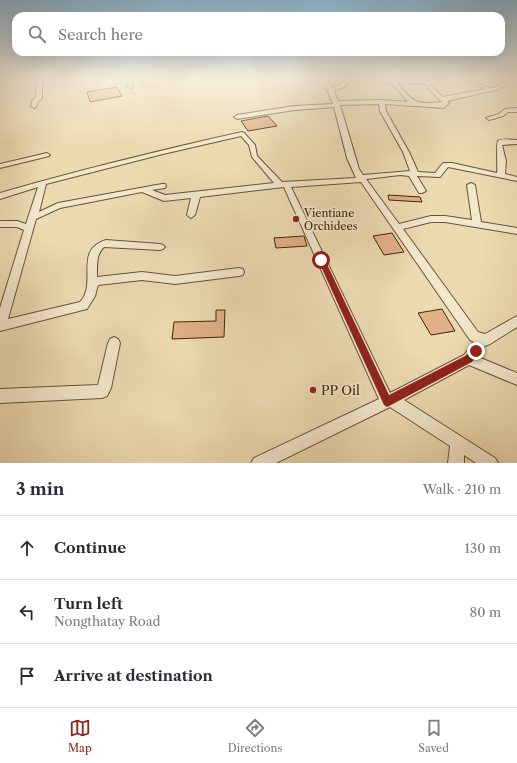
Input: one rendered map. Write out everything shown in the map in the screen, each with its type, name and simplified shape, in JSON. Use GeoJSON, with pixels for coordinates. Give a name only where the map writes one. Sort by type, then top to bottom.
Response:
{"type":"FeatureCollection","features":[{"type":"Feature","properties":{"kind":"street"},"geometry":{"type":"LineString","coordinates":[[34,106],[36,101]]}},
{"type":"Feature","properties":{"kind":"street"},"geometry":{"type":"LineString","coordinates":[[336,101],[348,150],[355,169],[474,336],[480,340],[486,340],[517,321]]}},
{"type":"Feature","properties":{"kind":"street"},"geometry":{"type":"LineString","coordinates":[[410,101],[412,103],[444,104],[446,103],[444,101]]}},
{"type":"Feature","properties":{"kind":"street"},"geometry":{"type":"LineString","coordinates":[[382,102],[383,111],[406,152],[413,173],[422,191]]}},
{"type":"Feature","properties":{"kind":"street"},"geometry":{"type":"LineString","coordinates":[[237,117],[295,108],[337,104],[382,102],[444,106]]}},
{"type":"Feature","properties":{"kind":"street"},"geometry":{"type":"LineString","coordinates":[[489,118],[501,116],[507,110],[517,110]]}},
{"type":"Feature","properties":{"kind":"street"},"geometry":{"type":"LineString","coordinates":[[0,196],[43,183],[162,152],[242,134],[252,145],[254,156],[283,186],[389,401],[490,463]]}},
{"type":"Feature","properties":{"kind":"street"},"geometry":{"type":"LineString","coordinates":[[501,175],[502,161],[499,145],[500,142],[517,142]]}},
{"type":"Feature","properties":{"kind":"street"},"geometry":{"type":"LineString","coordinates":[[0,166],[47,155]]}},
{"type":"Feature","properties":{"kind":"street"},"geometry":{"type":"LineString","coordinates":[[143,190],[164,198],[361,179],[400,173],[437,175],[446,165],[452,164],[517,179]]}},
{"type":"Feature","properties":{"kind":"street"},"geometry":{"type":"LineString","coordinates":[[43,183],[0,326],[80,308],[88,301],[94,281],[92,277],[94,250],[99,245],[106,243],[160,247]]}},
{"type":"Feature","properties":{"kind":"street"},"geometry":{"type":"LineString","coordinates":[[471,185],[477,224]]}},
{"type":"Feature","properties":{"kind":"street"},"geometry":{"type":"LineString","coordinates":[[32,218],[58,206],[162,186]]}},
{"type":"Feature","properties":{"kind":"street"},"geometry":{"type":"LineString","coordinates":[[191,215],[196,195]]}},
{"type":"Feature","properties":{"kind":"street"},"geometry":{"type":"LineString","coordinates":[[396,228],[437,219],[517,231]]}},
{"type":"Feature","properties":{"kind":"street"},"geometry":{"type":"LineString","coordinates":[[0,224],[18,224],[29,228]]}},
{"type":"Feature","properties":{"kind":"street"},"geometry":{"type":"LineString","coordinates":[[94,281],[142,276],[175,280],[239,272]]}},
{"type":"Feature","properties":{"kind":"street"},"geometry":{"type":"LineString","coordinates":[[259,463],[389,401],[468,359],[479,346],[480,340]]}},
{"type":"Feature","properties":{"kind":"street"},"geometry":{"type":"LineString","coordinates":[[0,396],[99,392],[104,388],[114,343]]}},
{"type":"Feature","properties":{"kind":"street"},"geometry":{"type":"LineString","coordinates":[[468,359],[517,380]]}},
{"type":"Feature","properties":{"kind":"street"},"geometry":{"type":"LineString","coordinates":[[456,463],[457,442]]}},
{"type":"Feature","properties":{"kind":"building"},"geometry":{"type":"Polygon","coordinates":[[[268,116],[277,126],[248,131],[241,121],[268,116]]]}},
{"type":"Feature","properties":{"kind":"building"},"geometry":{"type":"Polygon","coordinates":[[[388,195],[420,197],[422,202],[389,200],[388,195]]]}},
{"type":"Feature","properties":{"kind":"building"},"geometry":{"type":"Polygon","coordinates":[[[392,233],[404,252],[384,255],[373,236],[392,233]]]}},
{"type":"Feature","properties":{"kind":"building"},"geometry":{"type":"Polygon","coordinates":[[[304,236],[307,246],[276,248],[274,238],[304,236]]]}},
{"type":"Feature","properties":{"kind":"building"},"geometry":{"type":"Polygon","coordinates":[[[442,309],[455,331],[431,335],[418,313],[442,309]]]}},
{"type":"Feature","properties":{"kind":"building"},"geometry":{"type":"Polygon","coordinates":[[[216,310],[225,310],[224,337],[172,339],[174,322],[216,321],[216,310]]]}},
{"type":"Feature","properties":{"kind":"place","name":"Vientiane Orchidees"},"geometry":{"type":"Point","coordinates":[296,219]}},
{"type":"Feature","properties":{"kind":"place","name":"PP Oil"},"geometry":{"type":"Point","coordinates":[313,390]}},
{"type":"Feature","properties":{"kind":"route"},"geometry":{"type":"LineString","coordinates":[[321,260],[387,402],[468,359],[473,356],[476,351]]}}]}
